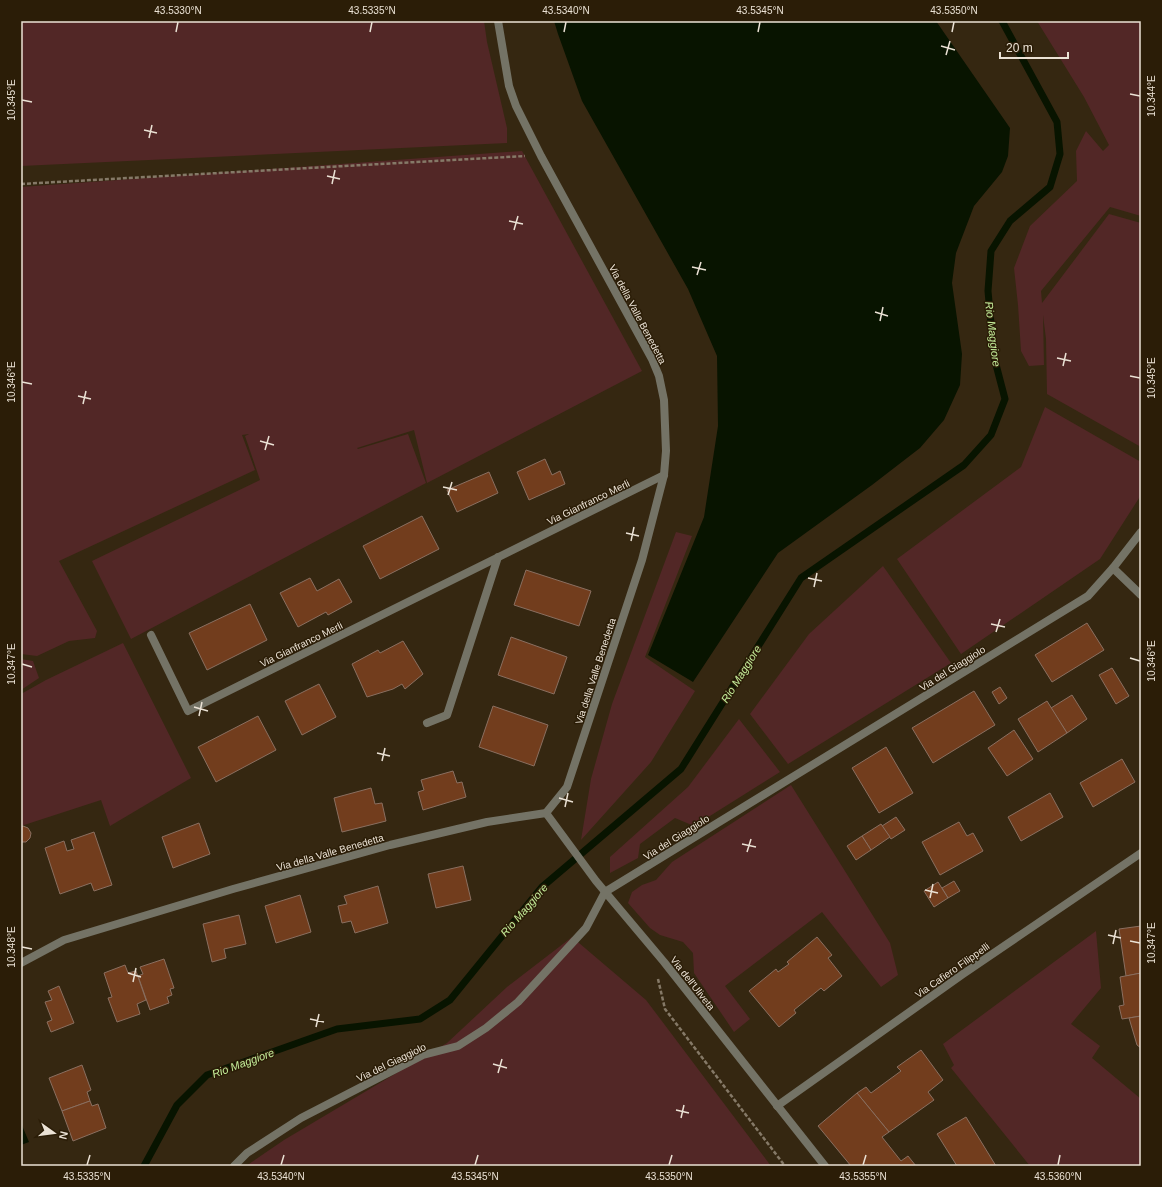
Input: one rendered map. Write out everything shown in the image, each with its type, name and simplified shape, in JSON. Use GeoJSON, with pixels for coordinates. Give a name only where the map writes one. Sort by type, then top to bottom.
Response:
{"type":"FeatureCollection","features":[{"type":"Feature","properties":{"kind":"street","name":"Via della Valle Benedetta"},"geometry":{"type":"LineString","coordinates":[[21,963],[64,940],[233,889],[427,836],[487,822],[546,813],[567,787],[642,560],[664,475],[666,425],[664,400],[659,376],[541,156],[516,106],[509,86],[498,21]]}},
{"type":"Feature","properties":{"kind":"street","name":"Via Gianfranco Merli"},"geometry":{"type":"LineString","coordinates":[[151,635],[188,711],[664,475]]}},
{"type":"Feature","properties":{"kind":"street","name":"Via del Giaggiolo"},"geometry":{"type":"LineString","coordinates":[[234,1166],[247,1153],[301,1118],[423,1055],[458,1046],[486,1028],[518,1002],[586,928],[605,892],[1088,596],[1113,568],[1141,532]]}},
{"type":"Feature","properties":{"kind":"street"},"geometry":{"type":"LineString","coordinates":[[427,723],[447,715],[498,557]]}},
{"type":"Feature","properties":{"kind":"street"},"geometry":{"type":"LineString","coordinates":[[1113,568],[1141,595]]}},
{"type":"Feature","properties":{"kind":"street","name":"Via dell'Uliveta"},"geometry":{"type":"LineString","coordinates":[[546,813],[605,892],[664,962],[823,1165]]}},
{"type":"Feature","properties":{"kind":"street","name":"Via Cafiero Filippelli"},"geometry":{"type":"LineString","coordinates":[[777,1106],[963,974],[1141,854]]}},
{"type":"Feature","properties":{"kind":"path"},"geometry":{"type":"LineString","coordinates":[[21,184],[541,156]]}},
{"type":"Feature","properties":{"kind":"path"},"geometry":{"type":"LineString","coordinates":[[664,962],[657,981],[665,1009],[785,1166]]}},
{"type":"Feature","properties":{"kind":"shaded area"},"geometry":{"type":"Polygon","coordinates":[[[21,21],[484,21],[487,42],[507,128],[507,143],[21,166],[21,21]]]}},
{"type":"Feature","properties":{"kind":"shaded area"},"geometry":{"type":"Polygon","coordinates":[[[554,21],[936,21],[1010,128],[1008,156],[1002,172],[974,206],[956,253],[952,283],[962,354],[960,385],[944,420],[920,448],[872,485],[778,553],[693,682],[648,655],[704,517],[718,426],[717,356],[688,289],[582,101],[554,21]]]}},
{"type":"Feature","properties":{"kind":"shaded area"},"geometry":{"type":"Polygon","coordinates":[[[1037,21],[1141,21],[1141,216],[1110,207],[1041,291],[1042,303],[1109,214],[1141,223],[1141,447],[1047,394],[1046,339],[1043,315],[1044,365],[1029,366],[1021,351],[1014,268],[1030,226],[1077,181],[1076,151],[1086,131],[1103,151],[1109,145],[1084,97],[1037,21]]]}},
{"type":"Feature","properties":{"kind":"shaded area"},"geometry":{"type":"Polygon","coordinates":[[[522,151],[642,371],[427,483],[414,430],[357,448],[358,449],[408,434],[426,483],[131,639],[92,561],[260,480],[245,436],[249,434],[242,435],[255,470],[59,561],[97,631],[95,638],[69,641],[37,656],[21,654],[21,187],[522,151]]]}},
{"type":"Feature","properties":{"kind":"shaded area"},"geometry":{"type":"Polygon","coordinates":[[[1045,407],[1141,462],[1141,495],[1100,559],[961,654],[897,559],[1021,467],[1045,407]]]}},
{"type":"Feature","properties":{"kind":"shaded area"},"geometry":{"type":"Polygon","coordinates":[[[676,532],[692,536],[645,657],[695,691],[651,762],[581,840],[591,779],[612,704],[676,532]]]}},
{"type":"Feature","properties":{"kind":"shaded area"},"geometry":{"type":"Polygon","coordinates":[[[883,566],[951,663],[788,764],[750,714],[809,634],[883,566]]]}},
{"type":"Feature","properties":{"kind":"shaded area"},"geometry":{"type":"Polygon","coordinates":[[[123,643],[191,778],[110,826],[101,800],[21,826],[21,694],[46,680],[123,643]]]}},
{"type":"Feature","properties":{"kind":"shaded area"},"geometry":{"type":"Polygon","coordinates":[[[21,659],[33,661],[39,678],[21,690],[21,659]]]}},
{"type":"Feature","properties":{"kind":"shaded area"},"geometry":{"type":"Polygon","coordinates":[[[739,719],[780,772],[694,826],[675,818],[640,844],[638,858],[610,873],[610,857],[688,787],[739,719]]]}},
{"type":"Feature","properties":{"kind":"shaded area"},"geometry":{"type":"Polygon","coordinates":[[[791,785],[890,943],[898,975],[881,987],[822,912],[725,986],[750,1019],[734,1032],[694,973],[693,953],[683,942],[660,935],[650,928],[628,903],[632,892],[642,885],[656,880],[672,862],[791,785]]]}},
{"type":"Feature","properties":{"kind":"shaded area"},"geometry":{"type":"Polygon","coordinates":[[[1096,931],[1101,988],[1071,1024],[1100,1046],[1092,1058],[1141,1099],[1141,1166],[1030,1166],[951,1068],[954,1065],[943,1044],[1096,931]]]}},
{"type":"Feature","properties":{"kind":"shaded area"},"geometry":{"type":"Polygon","coordinates":[[[572,937],[646,1000],[771,1166],[246,1166],[284,1140],[447,1043],[507,987],[572,937]]]}},
{"type":"Feature","properties":{"kind":"shaded area"},"geometry":{"type":"Polygon","coordinates":[[[21,1123],[29,1142],[21,1145],[21,1123]]]}},
{"type":"Feature","properties":{"kind":"building"},"geometry":{"type":"Polygon","coordinates":[[[545,459],[552,475],[560,471],[565,484],[529,500],[517,472],[545,459]]]}},
{"type":"Feature","properties":{"kind":"building"},"geometry":{"type":"Polygon","coordinates":[[[489,472],[498,493],[457,512],[447,490],[489,472]]]}},
{"type":"Feature","properties":{"kind":"building"},"geometry":{"type":"Polygon","coordinates":[[[422,516],[439,549],[380,579],[363,546],[422,516]]]}},
{"type":"Feature","properties":{"kind":"building"},"geometry":{"type":"Polygon","coordinates":[[[526,570],[591,591],[579,626],[514,605],[526,570]]]}},
{"type":"Feature","properties":{"kind":"building"},"geometry":{"type":"Polygon","coordinates":[[[310,578],[317,591],[339,579],[352,602],[328,615],[326,612],[298,627],[280,593],[310,578]]]}},
{"type":"Feature","properties":{"kind":"building"},"geometry":{"type":"Polygon","coordinates":[[[250,604],[267,640],[207,670],[189,633],[250,604]]]}},
{"type":"Feature","properties":{"kind":"building"},"geometry":{"type":"Polygon","coordinates":[[[1087,623],[1104,650],[1052,682],[1035,655],[1087,623]]]}},
{"type":"Feature","properties":{"kind":"building"},"geometry":{"type":"Polygon","coordinates":[[[511,637],[567,657],[554,694],[498,675],[511,637]]]}},
{"type":"Feature","properties":{"kind":"building"},"geometry":{"type":"Polygon","coordinates":[[[403,641],[423,674],[405,689],[402,684],[393,689],[367,697],[352,664],[378,650],[380,653],[403,641]]]}},
{"type":"Feature","properties":{"kind":"building"},"geometry":{"type":"Polygon","coordinates":[[[1112,668],[1129,696],[1116,704],[1099,675],[1112,668]]]}},
{"type":"Feature","properties":{"kind":"building"},"geometry":{"type":"Polygon","coordinates":[[[319,684],[336,717],[302,735],[285,701],[319,684]]]}},
{"type":"Feature","properties":{"kind":"building"},"geometry":{"type":"Polygon","coordinates":[[[1000,687],[1007,698],[999,704],[992,692],[1000,687]]]}},
{"type":"Feature","properties":{"kind":"building"},"geometry":{"type":"Polygon","coordinates":[[[974,691],[995,725],[933,763],[912,728],[974,691]]]}},
{"type":"Feature","properties":{"kind":"building"},"geometry":{"type":"Polygon","coordinates":[[[1072,695],[1087,719],[1067,733],[1051,708],[1072,695]]]}},
{"type":"Feature","properties":{"kind":"building"},"geometry":{"type":"Polygon","coordinates":[[[1047,701],[1067,733],[1038,752],[1018,719],[1047,701]]]}},
{"type":"Feature","properties":{"kind":"building"},"geometry":{"type":"Polygon","coordinates":[[[493,706],[548,725],[534,766],[479,747],[493,706]]]}},
{"type":"Feature","properties":{"kind":"building"},"geometry":{"type":"Polygon","coordinates":[[[258,716],[276,750],[216,782],[198,747],[258,716]]]}},
{"type":"Feature","properties":{"kind":"building"},"geometry":{"type":"Polygon","coordinates":[[[1014,730],[1033,759],[1007,776],[988,748],[1014,730]]]}},
{"type":"Feature","properties":{"kind":"building"},"geometry":{"type":"Polygon","coordinates":[[[886,747],[913,793],[879,813],[852,768],[886,747]]]}},
{"type":"Feature","properties":{"kind":"building"},"geometry":{"type":"Polygon","coordinates":[[[1122,759],[1135,782],[1093,807],[1080,783],[1122,759]]]}},
{"type":"Feature","properties":{"kind":"building"},"geometry":{"type":"Polygon","coordinates":[[[453,771],[457,783],[462,782],[466,797],[423,810],[418,792],[424,790],[421,780],[453,771]]]}},
{"type":"Feature","properties":{"kind":"building"},"geometry":{"type":"Polygon","coordinates":[[[371,788],[375,804],[382,803],[386,821],[342,832],[334,798],[371,788]]]}},
{"type":"Feature","properties":{"kind":"building"},"geometry":{"type":"Polygon","coordinates":[[[1050,793],[1063,817],[1021,841],[1008,817],[1050,793]]]}},
{"type":"Feature","properties":{"kind":"building"},"geometry":{"type":"Polygon","coordinates":[[[896,817],[905,830],[891,839],[882,826],[896,817]]]}},
{"type":"Feature","properties":{"kind":"building"},"geometry":{"type":"Polygon","coordinates":[[[959,822],[967,836],[973,833],[983,851],[940,875],[922,842],[959,822]]]}},
{"type":"Feature","properties":{"kind":"building"},"geometry":{"type":"Polygon","coordinates":[[[199,823],[210,854],[173,868],[162,837],[199,823]]]}},
{"type":"Feature","properties":{"kind":"building"},"geometry":{"type":"Polygon","coordinates":[[[881,824],[890,837],[871,850],[862,836],[881,824]]]}},
{"type":"Feature","properties":{"kind":"building"},"geometry":{"type":"Polygon","coordinates":[[[23,826],[28,828],[31,833],[30,838],[26,842],[21,842],[21,827],[23,826]]]}},
{"type":"Feature","properties":{"kind":"building"},"geometry":{"type":"Polygon","coordinates":[[[94,832],[112,885],[94,891],[91,883],[60,894],[45,848],[64,841],[67,851],[74,849],[71,840],[94,832]]]}},
{"type":"Feature","properties":{"kind":"building"},"geometry":{"type":"Polygon","coordinates":[[[862,836],[871,850],[856,860],[847,846],[862,836]]]}},
{"type":"Feature","properties":{"kind":"building"},"geometry":{"type":"Polygon","coordinates":[[[463,866],[471,900],[436,908],[428,874],[463,866]]]}},
{"type":"Feature","properties":{"kind":"building"},"geometry":{"type":"Polygon","coordinates":[[[954,881],[960,891],[948,898],[942,888],[954,881]]]}},
{"type":"Feature","properties":{"kind":"building"},"geometry":{"type":"Polygon","coordinates":[[[938,882],[948,898],[934,907],[924,891],[938,882]]]}},
{"type":"Feature","properties":{"kind":"building"},"geometry":{"type":"Polygon","coordinates":[[[378,886],[388,923],[355,933],[351,921],[342,923],[338,906],[347,904],[344,896],[378,886]]]}},
{"type":"Feature","properties":{"kind":"building"},"geometry":{"type":"Polygon","coordinates":[[[300,895],[311,932],[276,943],[265,906],[300,895]]]}},
{"type":"Feature","properties":{"kind":"building"},"geometry":{"type":"Polygon","coordinates":[[[239,915],[246,944],[224,949],[226,958],[212,962],[203,924],[239,915]]]}},
{"type":"Feature","properties":{"kind":"building"},"geometry":{"type":"Polygon","coordinates":[[[1141,926],[1141,973],[1126,976],[1119,929],[1141,926]]]}},
{"type":"Feature","properties":{"kind":"building"},"geometry":{"type":"Polygon","coordinates":[[[817,937],[832,955],[828,958],[842,976],[824,991],[821,988],[794,1010],[796,1013],[779,1027],[749,991],[776,969],[778,972],[789,964],[787,962],[817,937]]]}},
{"type":"Feature","properties":{"kind":"building"},"geometry":{"type":"Polygon","coordinates":[[[164,959],[174,988],[170,989],[172,995],[167,997],[169,1003],[150,1010],[138,976],[143,974],[140,967],[164,959]]]}},
{"type":"Feature","properties":{"kind":"building"},"geometry":{"type":"Polygon","coordinates":[[[125,965],[128,973],[136,971],[146,1000],[137,1004],[140,1014],[117,1022],[108,998],[112,997],[104,973],[125,965]]]}},
{"type":"Feature","properties":{"kind":"building"},"geometry":{"type":"Polygon","coordinates":[[[1141,973],[1141,1016],[1122,1019],[1119,1006],[1124,1005],[1120,977],[1141,973]]]}},
{"type":"Feature","properties":{"kind":"building"},"geometry":{"type":"Polygon","coordinates":[[[59,986],[74,1023],[51,1032],[47,1022],[52,1020],[45,1002],[52,1000],[48,991],[59,986]]]}},
{"type":"Feature","properties":{"kind":"building"},"geometry":{"type":"Polygon","coordinates":[[[1141,1016],[1141,1048],[1137,1045],[1129,1018],[1141,1016]]]}},
{"type":"Feature","properties":{"kind":"building"},"geometry":{"type":"Polygon","coordinates":[[[921,1050],[943,1080],[928,1092],[934,1100],[889,1132],[857,1093],[866,1087],[871,1093],[901,1071],[897,1067],[921,1050]]]}},
{"type":"Feature","properties":{"kind":"building"},"geometry":{"type":"Polygon","coordinates":[[[82,1065],[91,1090],[87,1092],[90,1101],[62,1111],[49,1078],[82,1065]]]}},
{"type":"Feature","properties":{"kind":"building"},"geometry":{"type":"Polygon","coordinates":[[[857,1093],[889,1132],[882,1137],[901,1161],[908,1156],[916,1166],[851,1166],[818,1126],[857,1093]]]}},
{"type":"Feature","properties":{"kind":"building"},"geometry":{"type":"Polygon","coordinates":[[[90,1101],[92,1106],[98,1104],[106,1128],[73,1141],[62,1111],[90,1101]]]}},
{"type":"Feature","properties":{"kind":"building"},"geometry":{"type":"Polygon","coordinates":[[[966,1117],[996,1166],[957,1166],[937,1134],[966,1117]]]}},
{"type":"Feature","properties":{"kind":"waterway","name":"Rio Maggiore"},"geometry":{"type":"LineString","coordinates":[[144,1166],[177,1105],[207,1075],[337,1029],[420,1019],[450,1000],[542,887],[681,769],[801,578],[964,465],[991,435],[1005,399],[994,357],[988,291],[991,251],[1010,221],[1050,187],[1060,154],[1057,122],[1002,21]]}}]}
